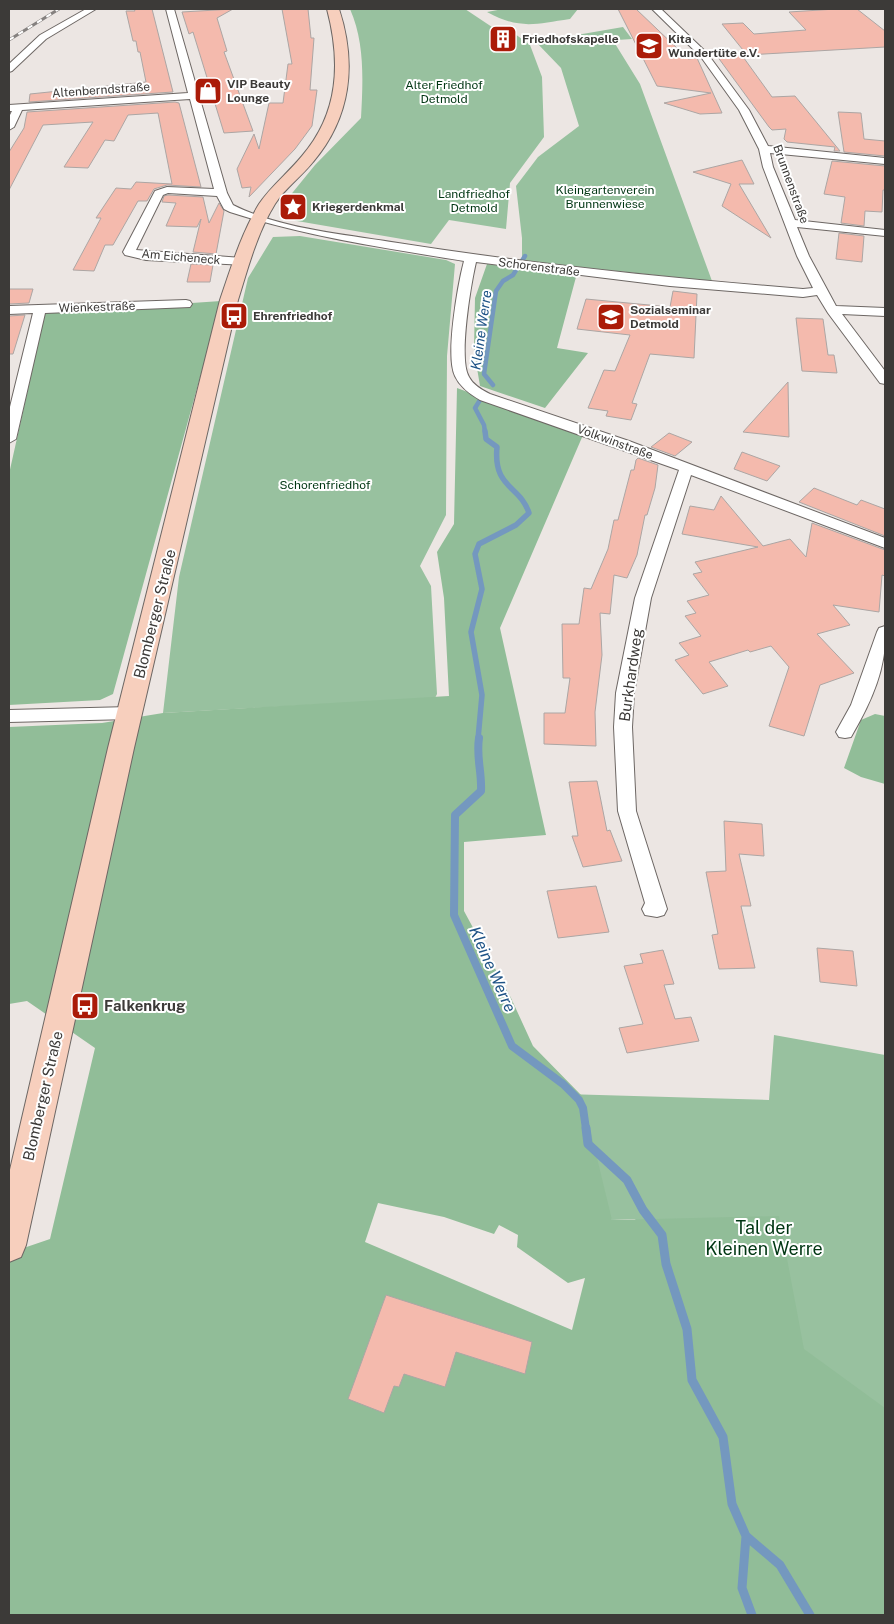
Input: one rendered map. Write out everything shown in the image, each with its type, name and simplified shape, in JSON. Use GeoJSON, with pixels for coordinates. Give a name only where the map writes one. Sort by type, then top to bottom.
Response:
{"type":"FeatureCollection","features":[{"type":"Feature","properties":{"kind":"street"},"geometry":{"type":"LineString","coordinates":[[9,69],[43,37],[92,9]]}},
{"type":"Feature","properties":{"kind":"street"},"geometry":{"type":"LineString","coordinates":[[170,9],[221,193]]}},
{"type":"Feature","properties":{"kind":"street","name":"Blomberger Straße"},"geometry":{"type":"LineString","coordinates":[[9,1245],[130,713],[229,300],[242,262],[268,203],[310,158],[330,130],[342,96],[345,61],[333,9]]}},
{"type":"Feature","properties":{"kind":"street","name":"Brunnenstraße"},"geometry":{"type":"LineString","coordinates":[[656,9],[704,55],[744,110],[764,149],[768,167],[803,256],[821,291],[832,310],[885,380]]}},
{"type":"Feature","properties":{"kind":"street","name":"Altenberndstraße"},"geometry":{"type":"LineString","coordinates":[[14,108],[195,96]]}},
{"type":"Feature","properties":{"kind":"street"},"geometry":{"type":"LineString","coordinates":[[9,127],[14,108]]}},
{"type":"Feature","properties":{"kind":"street"},"geometry":{"type":"LineString","coordinates":[[764,149],[885,161]]}},
{"type":"Feature","properties":{"kind":"street","name":"Am Eicheneck"},"geometry":{"type":"LineString","coordinates":[[221,193],[167,190],[159,193],[129,252],[146,256],[242,262]]}},
{"type":"Feature","properties":{"kind":"street","name":"Schorenstraße"},"geometry":{"type":"LineString","coordinates":[[221,193],[228,207],[275,223],[327,235],[517,264],[708,285],[803,293],[821,291]]}},
{"type":"Feature","properties":{"kind":"street"},"geometry":{"type":"LineString","coordinates":[[790,223],[885,233]]}},
{"type":"Feature","properties":{"kind":"street","name":"Volkwinstraße"},"geometry":{"type":"LineString","coordinates":[[471,258],[464,290],[460,372],[472,390],[624,444],[885,543]]}},
{"type":"Feature","properties":{"kind":"street","name":"Wienkestraße"},"geometry":{"type":"LineString","coordinates":[[9,310],[186,304]]}},
{"type":"Feature","properties":{"kind":"street"},"geometry":{"type":"LineString","coordinates":[[9,439],[40,310]]}},
{"type":"Feature","properties":{"kind":"street"},"geometry":{"type":"LineString","coordinates":[[832,310],[885,312]]}},
{"type":"Feature","properties":{"kind":"street","name":"Burkhardweg"},"geometry":{"type":"LineString","coordinates":[[652,909],[657,909],[627,811],[622,727],[625,694],[643,598],[686,469]]}},
{"type":"Feature","properties":{"kind":"street"},"geometry":{"type":"LineString","coordinates":[[845,732],[860,705],[885,632]]}},
{"type":"Feature","properties":{"kind":"street"},"geometry":{"type":"LineString","coordinates":[[9,716],[130,713]]}},
{"type":"Feature","properties":{"kind":"green space","name":"Alter Friedhof Detmold"},"geometry":{"type":"Polygon","coordinates":[[[350,9],[465,9],[498,31],[511,31],[530,45],[542,77],[544,137],[510,183],[506,229],[449,220],[431,244],[297,221],[281,215],[280,208],[315,165],[361,118],[361,49],[350,9]]]}},
{"type":"Feature","properties":{"kind":"green space"},"geometry":{"type":"Polygon","coordinates":[[[503,9],[578,9],[570,19],[528,24],[509,21],[487,12],[503,9]]]}},
{"type":"Feature","properties":{"kind":"green space","name":"Kleingartenverein Brunnenwiese"},"geometry":{"type":"Polygon","coordinates":[[[623,27],[632,39],[614,42],[640,84],[712,281],[522,261],[522,238],[516,186],[538,157],[579,126],[561,68],[536,42],[623,27]]]}},
{"type":"Feature","properties":{"kind":"green space","name":"Schorenfriedhof"},"geometry":{"type":"Polygon","coordinates":[[[300,236],[446,260],[455,264],[447,356],[446,515],[420,566],[431,586],[437,694],[435,698],[163,713],[179,577],[248,278],[273,237],[300,236]]]}},
{"type":"Feature","properties":{"kind":"green space"},"geometry":{"type":"Polygon","coordinates":[[[487,264],[576,277],[557,348],[588,353],[545,408],[480,386],[474,350],[475,298],[487,264]]]}},
{"type":"Feature","properties":{"kind":"green space"},"geometry":{"type":"Polygon","coordinates":[[[221,301],[113,694],[100,700],[9,705],[9,474],[45,313],[221,301]]]}},
{"type":"Feature","properties":{"kind":"green space"},"geometry":{"type":"Polygon","coordinates":[[[457,388],[583,435],[500,628],[546,835],[464,842],[464,911],[511,998],[533,1046],[582,1096],[612,1220],[779,1216],[804,1349],[885,1408],[885,1615],[9,1615],[9,1253],[50,1239],[95,1048],[27,1001],[9,1004],[9,727],[102,723],[163,713],[449,696],[444,598],[437,552],[454,524],[457,388]],[[378,1203],[365,1242],[572,1330],[585,1278],[568,1283],[517,1247],[518,1235],[499,1225],[494,1234],[444,1217],[378,1203]]]}},
{"type":"Feature","properties":{"kind":"green space"},"geometry":{"type":"Polygon","coordinates":[[[875,714],[885,716],[885,784],[861,777],[844,768],[861,720],[875,714]]]}},
{"type":"Feature","properties":{"kind":"green space","name":"Tal der Kleinen Werre"},"geometry":{"type":"Polygon","coordinates":[[[774,1035],[885,1055],[885,1615],[635,1219],[612,1220],[530,1093],[769,1100],[774,1035]]]}},
{"type":"Feature","properties":{"kind":"building"},"geometry":{"type":"Polygon","coordinates":[[[134,9],[152,9],[173,92],[29,102],[30,94],[146,82],[140,52],[138,52],[136,41],[133,41],[126,11],[135,11],[134,9]]]}},
{"type":"Feature","properties":{"kind":"building"},"geometry":{"type":"Polygon","coordinates":[[[233,9],[217,18],[227,51],[224,52],[253,131],[224,133],[193,32],[189,34],[182,12],[233,9]]]}},
{"type":"Feature","properties":{"kind":"building"},"geometry":{"type":"Polygon","coordinates":[[[282,9],[308,9],[311,38],[314,38],[310,90],[317,90],[312,126],[295,149],[249,197],[251,187],[242,188],[237,169],[254,134],[259,149],[269,103],[283,103],[288,64],[292,64],[282,9]]]}},
{"type":"Feature","properties":{"kind":"building"},"geometry":{"type":"Polygon","coordinates":[[[618,9],[636,9],[679,50],[683,50],[688,59],[697,58],[722,113],[700,114],[664,103],[711,93],[657,86],[618,9]]]}},
{"type":"Feature","properties":{"kind":"building"},"geometry":{"type":"Polygon","coordinates":[[[857,9],[885,31],[885,47],[747,55],[722,24],[743,23],[754,34],[806,30],[789,12],[857,9]]]}},
{"type":"Feature","properties":{"kind":"building"},"geometry":{"type":"Polygon","coordinates":[[[741,54],[772,97],[795,96],[840,151],[834,151],[835,147],[787,142],[784,139],[786,129],[772,130],[717,56],[741,54]]]}},
{"type":"Feature","properties":{"kind":"building"},"geometry":{"type":"Polygon","coordinates":[[[179,103],[201,187],[167,185],[154,189],[147,201],[138,201],[113,245],[105,245],[94,271],[73,270],[101,218],[96,218],[116,188],[131,189],[136,182],[172,184],[158,113],[128,115],[114,141],[105,140],[88,168],[64,167],[93,122],[43,125],[9,190],[9,152],[24,128],[27,112],[179,103]]]}},
{"type":"Feature","properties":{"kind":"building"},"geometry":{"type":"Polygon","coordinates":[[[838,112],[861,113],[864,139],[885,141],[885,156],[844,152],[838,112]]]}},
{"type":"Feature","properties":{"kind":"building"},"geometry":{"type":"Polygon","coordinates":[[[742,160],[754,184],[739,184],[771,238],[722,206],[731,184],[693,172],[742,160]]]}},
{"type":"Feature","properties":{"kind":"building"},"geometry":{"type":"Polygon","coordinates":[[[832,161],[885,166],[885,190],[883,190],[882,212],[865,211],[864,226],[841,223],[845,197],[824,194],[832,161]]]}},
{"type":"Feature","properties":{"kind":"building"},"geometry":{"type":"Polygon","coordinates":[[[164,196],[203,197],[209,223],[219,203],[224,211],[216,254],[193,252],[201,219],[197,227],[166,226],[176,203],[162,202],[164,196]]]}},
{"type":"Feature","properties":{"kind":"building"},"geometry":{"type":"Polygon","coordinates":[[[839,233],[864,236],[862,262],[836,259],[839,233]]]}},
{"type":"Feature","properties":{"kind":"building"},"geometry":{"type":"Polygon","coordinates":[[[191,264],[213,265],[210,282],[187,282],[191,264]]]}},
{"type":"Feature","properties":{"kind":"building"},"geometry":{"type":"Polygon","coordinates":[[[9,289],[33,289],[29,303],[9,304],[9,289]]]}},
{"type":"Feature","properties":{"kind":"building"},"geometry":{"type":"Polygon","coordinates":[[[673,291],[697,294],[694,358],[650,354],[632,403],[637,404],[631,420],[606,416],[608,411],[588,408],[604,370],[615,371],[630,335],[577,329],[586,299],[670,307],[673,291]]]}},
{"type":"Feature","properties":{"kind":"building"},"geometry":{"type":"Polygon","coordinates":[[[25,315],[13,354],[9,354],[9,316],[25,315]]]}},
{"type":"Feature","properties":{"kind":"building"},"geometry":{"type":"Polygon","coordinates":[[[796,318],[823,319],[828,355],[834,355],[837,373],[802,371],[796,318]]]}},
{"type":"Feature","properties":{"kind":"building"},"geometry":{"type":"Polygon","coordinates":[[[788,382],[789,437],[743,432],[788,382]]]}},
{"type":"Feature","properties":{"kind":"building"},"geometry":{"type":"Polygon","coordinates":[[[669,433],[692,442],[675,456],[651,447],[669,433]]]}},
{"type":"Feature","properties":{"kind":"building"},"geometry":{"type":"Polygon","coordinates":[[[742,452],[780,466],[767,481],[734,469],[742,452]]]}},
{"type":"Feature","properties":{"kind":"building"},"geometry":{"type":"Polygon","coordinates":[[[638,458],[658,465],[655,488],[647,515],[645,515],[637,555],[627,578],[614,575],[610,614],[600,613],[602,655],[595,712],[596,746],[544,744],[544,713],[565,713],[570,678],[563,678],[562,624],[579,624],[584,588],[591,589],[608,549],[614,520],[618,520],[631,470],[634,470],[638,458]]]}},
{"type":"Feature","properties":{"kind":"building"},"geometry":{"type":"Polygon","coordinates":[[[814,488],[857,505],[861,500],[885,509],[885,536],[799,502],[814,488]]]}},
{"type":"Feature","properties":{"kind":"building"},"geometry":{"type":"Polygon","coordinates":[[[721,496],[763,546],[790,539],[806,557],[812,523],[885,550],[885,576],[882,575],[879,612],[833,605],[850,625],[817,634],[854,673],[820,685],[804,736],[769,726],[789,667],[771,646],[750,652],[748,650],[709,662],[728,686],[703,694],[675,660],[689,655],[679,643],[701,636],[685,616],[696,613],[687,601],[709,595],[693,574],[702,572],[695,562],[758,547],[682,534],[690,506],[714,510],[721,496]]]}},
{"type":"Feature","properties":{"kind":"building"},"geometry":{"type":"Polygon","coordinates":[[[597,781],[607,831],[610,830],[622,861],[583,867],[572,836],[578,836],[569,782],[597,781]]]}},
{"type":"Feature","properties":{"kind":"building"},"geometry":{"type":"Polygon","coordinates":[[[724,821],[762,824],[764,856],[739,854],[751,906],[741,906],[755,968],[719,969],[712,935],[718,934],[706,872],[726,871],[724,821]]]}},
{"type":"Feature","properties":{"kind":"building"},"geometry":{"type":"Polygon","coordinates":[[[596,886],[609,932],[558,938],[547,891],[596,886]]]}},
{"type":"Feature","properties":{"kind":"building"},"geometry":{"type":"Polygon","coordinates":[[[817,948],[853,951],[857,986],[820,982],[817,948]]]}},
{"type":"Feature","properties":{"kind":"building"},"geometry":{"type":"Polygon","coordinates":[[[663,950],[674,984],[664,985],[675,1019],[691,1017],[699,1041],[627,1053],[619,1028],[643,1024],[624,966],[643,963],[640,954],[663,950]]]}},
{"type":"Feature","properties":{"kind":"building"},"geometry":{"type":"Polygon","coordinates":[[[386,1295],[532,1342],[525,1374],[456,1352],[445,1387],[404,1374],[399,1387],[394,1386],[384,1413],[348,1399],[386,1295]]]}},
{"type":"Feature","properties":{"kind":"waterway","name":"Kleine Werre"},"geometry":{"type":"LineString","coordinates":[[493,385],[484,374],[496,291],[503,281],[513,275],[525,256]]}},
{"type":"Feature","properties":{"kind":"waterway","name":"Kleine Werre"},"geometry":{"type":"LineString","coordinates":[[480,400],[475,408],[484,425],[485,432]]}},
{"type":"Feature","properties":{"kind":"waterway","name":"Kleine Werre"},"geometry":{"type":"LineString","coordinates":[[478,739],[482,695],[471,632],[482,589],[475,554],[479,544],[516,525],[529,513],[520,497],[503,479],[497,461],[497,447],[486,439],[485,431]]}},
{"type":"Feature","properties":{"kind":"waterway","name":"Kleine Werre"},"geometry":{"type":"LineString","coordinates":[[479,738],[478,752],[481,791],[455,815],[454,915],[512,1046],[563,1084],[579,1100],[583,1108],[586,1129]]}},
{"type":"Feature","properties":{"kind":"waterway","name":"Kleine Werre"},"geometry":{"type":"LineString","coordinates":[[586,1128],[588,1144],[627,1180],[643,1210],[662,1235],[666,1264],[687,1329],[692,1380],[723,1437],[732,1504],[746,1536]]}},
{"type":"Feature","properties":{"kind":"waterway","name":"Kleine Werre"},"geometry":{"type":"LineString","coordinates":[[746,1536],[780,1565],[810,1615]]}},
{"type":"Feature","properties":{"kind":"waterway","name":"Kleine Werre"},"geometry":{"type":"LineString","coordinates":[[746,1536],[742,1588],[752,1615]]}},
{"type":"Feature","properties":{"kind":"railway"},"geometry":{"type":"LineString","coordinates":[[9,40],[59,9]]}},
{"type":"Feature","properties":{"kind":"place","name":"Friedhofskapelle"},"geometry":{"type":"Point","coordinates":[503,39]}},
{"type":"Feature","properties":{"kind":"place","name":"Kita Wundertüte e.V."},"geometry":{"type":"Point","coordinates":[649,46]}},
{"type":"Feature","properties":{"kind":"place","name":"VIP Beauty Lounge"},"geometry":{"type":"Point","coordinates":[208,91]}},
{"type":"Feature","properties":{"kind":"place","name":"Kriegerdenkmal"},"geometry":{"type":"Point","coordinates":[293,207]}},
{"type":"Feature","properties":{"kind":"place","name":"Ehrenfriedhof"},"geometry":{"type":"Point","coordinates":[234,316]}},
{"type":"Feature","properties":{"kind":"place","name":"Sozialseminar Detmold"},"geometry":{"type":"Point","coordinates":[611,317]}},
{"type":"Feature","properties":{"kind":"place","name":"Falkenkrug"},"geometry":{"type":"Point","coordinates":[85,1006]}},
{"type":"Feature","properties":{"kind":"park label","name":"Landfriedhof Detmold"},"geometry":{"type":"Point","coordinates":[474,201]}}]}
